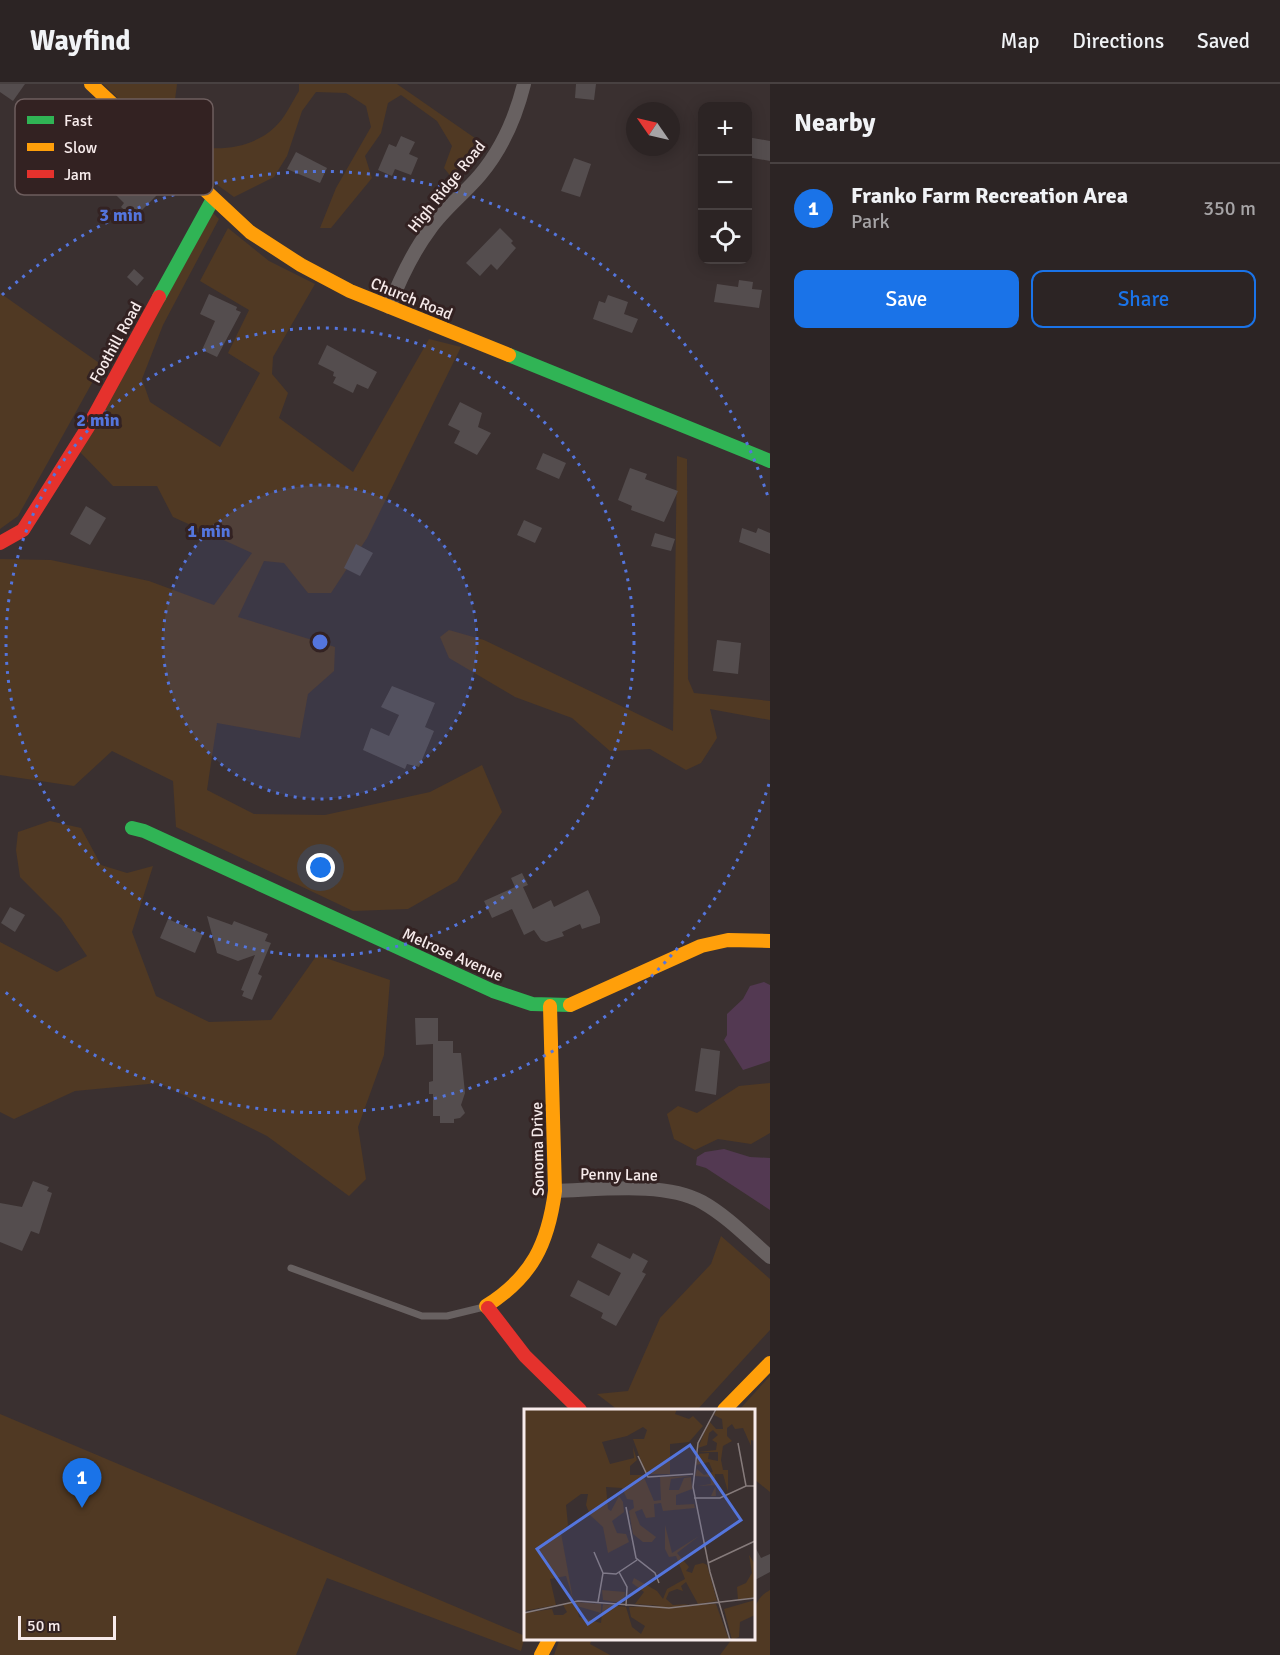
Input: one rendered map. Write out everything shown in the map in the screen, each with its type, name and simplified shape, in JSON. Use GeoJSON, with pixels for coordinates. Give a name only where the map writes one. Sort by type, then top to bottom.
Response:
{"type":"FeatureCollection","features":[{"type":"Feature","properties":{"kind":"street","name":"Church Road"},"geometry":{"type":"LineString","coordinates":[[91,84],[107,99]]}},
{"type":"Feature","properties":{"kind":"street","name":"High Ridge Road"},"geometry":{"type":"LineString","coordinates":[[389,307],[417,247],[442,214],[481,174],[500,145],[519,103],[524,84]]}},
{"type":"Feature","properties":{"kind":"street","name":"Church Road"},"geometry":{"type":"LineString","coordinates":[[209,195],[250,232],[301,265],[342,287],[770,461]]}},
{"type":"Feature","properties":{"kind":"street","name":"Foothill Road"},"geometry":{"type":"LineString","coordinates":[[0,543],[23,530],[88,427],[213,199]]}},
{"type":"Feature","properties":{"kind":"street","name":"Melrose Avenue"},"geometry":{"type":"LineString","coordinates":[[132,828],[144,831],[493,991],[532,1004],[571,1005],[701,946],[728,940],[770,941]]}},
{"type":"Feature","properties":{"kind":"street","name":"Sonoma Drive"},"geometry":{"type":"LineString","coordinates":[[486,1306],[508,1292],[536,1260],[551,1221],[555,1191],[550,1006]]}},
{"type":"Feature","properties":{"kind":"street","name":"Penny Lane"},"geometry":{"type":"LineString","coordinates":[[555,1191],[659,1190],[682,1194],[720,1214],[770,1257]]}},
{"type":"Feature","properties":{"kind":"street"},"geometry":{"type":"LineString","coordinates":[[486,1306],[525,1356],[579,1409]]}},
{"type":"Feature","properties":{"kind":"street"},"geometry":{"type":"LineString","coordinates":[[725,1409],[770,1363]]}},
{"type":"Feature","properties":{"kind":"street"},"geometry":{"type":"LineString","coordinates":[[541,1655],[549,1640]]}},
{"type":"Feature","properties":{"kind":"lane"},"geometry":{"type":"LineString","coordinates":[[291,1268],[422,1316],[447,1316],[486,1306]]}},
{"type":"Feature","properties":{"kind":"shaded area"},"geometry":{"type":"Polygon","coordinates":[[[103,84],[177,84],[175,99],[119,99],[103,84]]]}},
{"type":"Feature","properties":{"kind":"shaded area"},"geometry":{"type":"Polygon","coordinates":[[[299,84],[397,84],[482,143],[453,179],[444,168],[452,146],[437,121],[401,95],[388,103],[381,133],[365,156],[372,178],[331,228],[320,228],[336,188],[371,127],[366,106],[346,93],[316,92],[302,111],[287,156],[274,177],[234,197],[213,182],[213,148],[240,146],[258,139],[279,123],[299,91],[299,84]]]}},
{"type":"Feature","properties":{"kind":"shaded area"},"geometry":{"type":"Polygon","coordinates":[[[213,213],[219,219],[163,325],[142,379],[150,402],[220,447],[260,373],[228,353],[249,310],[200,281],[228,228],[269,261],[315,284],[273,357],[272,374],[288,393],[279,418],[353,472],[429,339],[461,347],[367,538],[331,593],[308,593],[284,563],[264,561],[238,617],[335,647],[334,671],[308,694],[300,738],[217,723],[207,790],[254,814],[325,815],[430,792],[482,765],[502,812],[457,881],[408,909],[353,911],[176,827],[173,781],[112,751],[74,786],[0,775],[0,559],[51,560],[149,581],[214,605],[252,553],[173,517],[157,486],[113,486],[80,452],[213,213]]]}},
{"type":"Feature","properties":{"kind":"shaded area"},"geometry":{"type":"Polygon","coordinates":[[[0,293],[102,365],[18,516],[0,529],[0,293]]]}},
{"type":"Feature","properties":{"kind":"shaded area"},"geometry":{"type":"Polygon","coordinates":[[[677,456],[687,459],[688,679],[694,693],[770,701],[770,720],[710,709],[717,738],[701,763],[686,770],[650,749],[610,751],[572,718],[515,697],[449,658],[440,637],[449,630],[484,640],[673,731],[677,456]]]}},
{"type":"Feature","properties":{"kind":"shaded area"},"geometry":{"type":"Polygon","coordinates":[[[50,821],[81,828],[101,865],[127,873],[153,866],[132,932],[156,996],[209,1022],[271,1020],[317,955],[390,980],[384,1055],[358,1127],[366,1179],[349,1196],[267,1136],[159,1083],[75,1091],[14,1119],[0,1112],[0,942],[57,972],[87,956],[61,918],[20,877],[16,850],[18,832],[50,821]]]}},
{"type":"Feature","properties":{"kind":"shaded area"},"geometry":{"type":"Polygon","coordinates":[[[764,982],[770,985],[770,1061],[743,1070],[724,1040],[727,1035],[727,1014],[743,999],[750,986],[764,982]]]}},
{"type":"Feature","properties":{"kind":"shaded area"},"geometry":{"type":"Polygon","coordinates":[[[770,1083],[770,1133],[751,1144],[718,1139],[695,1150],[674,1139],[667,1114],[678,1106],[697,1113],[739,1086],[770,1083]]]}},
{"type":"Feature","properties":{"kind":"shaded area"},"geometry":{"type":"Polygon","coordinates":[[[724,1149],[750,1157],[770,1158],[770,1210],[706,1168],[696,1165],[697,1157],[705,1152],[724,1149]]]}},
{"type":"Feature","properties":{"kind":"shaded area"},"geometry":{"type":"Polygon","coordinates":[[[721,1236],[770,1279],[770,1330],[698,1409],[617,1409],[597,1394],[628,1391],[660,1318],[711,1264],[721,1236]]]}},
{"type":"Feature","properties":{"kind":"shaded area"},"geometry":{"type":"Polygon","coordinates":[[[770,1376],[770,1492],[755,1480],[755,1409],[740,1409],[770,1376]]]}},
{"type":"Feature","properties":{"kind":"shaded area"},"geometry":{"type":"Polygon","coordinates":[[[0,1414],[524,1636],[521,1651],[327,1578],[296,1655],[0,1655],[0,1414]]]}},
{"type":"Feature","properties":{"kind":"shaded area"},"geometry":{"type":"Polygon","coordinates":[[[770,1590],[770,1655],[720,1655],[731,1640],[755,1640],[756,1605],[770,1590]]]}},
{"type":"Feature","properties":{"kind":"shaded area"},"geometry":{"type":"Polygon","coordinates":[[[559,1640],[592,1640],[590,1644],[610,1655],[554,1655],[559,1640]]]}},
{"type":"Feature","properties":{"kind":"building"},"geometry":{"type":"Polygon","coordinates":[[[0,84],[25,84],[13,101],[0,92],[0,84]]]}},
{"type":"Feature","properties":{"kind":"building"},"geometry":{"type":"Polygon","coordinates":[[[576,84],[596,84],[594,100],[575,98],[576,84]]]}},
{"type":"Feature","properties":{"kind":"building"},"geometry":{"type":"Polygon","coordinates":[[[401,136],[415,142],[409,154],[418,158],[411,175],[395,169],[392,176],[378,170],[389,144],[396,147],[401,136]]]}},
{"type":"Feature","properties":{"kind":"building"},"geometry":{"type":"Polygon","coordinates":[[[752,138],[770,141],[770,161],[752,158],[752,138]]]}},
{"type":"Feature","properties":{"kind":"building"},"geometry":{"type":"Polygon","coordinates":[[[296,152],[327,168],[320,183],[287,169],[296,152]]]}},
{"type":"Feature","properties":{"kind":"building"},"geometry":{"type":"Polygon","coordinates":[[[574,158],[591,164],[580,197],[561,191],[574,158]]]}},
{"type":"Feature","properties":{"kind":"building"},"geometry":{"type":"Polygon","coordinates":[[[116,195],[157,195],[134,218],[121,207],[124,203],[116,195]]]}},
{"type":"Feature","properties":{"kind":"building"},"geometry":{"type":"Polygon","coordinates":[[[500,228],[513,241],[511,243],[516,248],[497,270],[491,264],[480,276],[466,263],[500,228]]]}},
{"type":"Feature","properties":{"kind":"building"},"geometry":{"type":"Polygon","coordinates":[[[134,269],[144,278],[137,286],[127,277],[134,269]]]}},
{"type":"Feature","properties":{"kind":"building"},"geometry":{"type":"Polygon","coordinates":[[[739,280],[753,282],[752,289],[762,290],[759,308],[714,302],[717,284],[738,287],[739,280]]]}},
{"type":"Feature","properties":{"kind":"building"},"geometry":{"type":"Polygon","coordinates":[[[209,294],[237,307],[236,310],[241,312],[217,357],[202,350],[215,321],[200,314],[209,294]]]}},
{"type":"Feature","properties":{"kind":"building"},"geometry":{"type":"Polygon","coordinates":[[[608,295],[628,302],[624,314],[638,319],[632,333],[593,319],[599,301],[605,303],[608,295]]]}},
{"type":"Feature","properties":{"kind":"building"},"geometry":{"type":"Polygon","coordinates":[[[327,345],[377,372],[368,389],[357,384],[353,393],[333,383],[336,377],[333,376],[334,372],[318,364],[327,345]]]}},
{"type":"Feature","properties":{"kind":"building"},"geometry":{"type":"Polygon","coordinates":[[[460,402],[482,413],[478,427],[491,433],[477,455],[454,443],[460,431],[448,425],[460,402]]]}},
{"type":"Feature","properties":{"kind":"building"},"geometry":{"type":"Polygon","coordinates":[[[543,453],[566,463],[559,479],[536,469],[543,453]]]}},
{"type":"Feature","properties":{"kind":"building"},"geometry":{"type":"Polygon","coordinates":[[[630,468],[647,474],[645,479],[678,491],[664,522],[631,510],[632,506],[618,500],[630,468]]]}},
{"type":"Feature","properties":{"kind":"building"},"geometry":{"type":"Polygon","coordinates":[[[86,506],[106,518],[90,545],[70,534],[86,506]]]}},
{"type":"Feature","properties":{"kind":"building"},"geometry":{"type":"Polygon","coordinates":[[[524,520],[542,528],[535,543],[517,535],[524,520]]]}},
{"type":"Feature","properties":{"kind":"building"},"geometry":{"type":"Polygon","coordinates":[[[742,528],[756,533],[758,528],[770,533],[770,554],[739,542],[742,528]]]}},
{"type":"Feature","properties":{"kind":"building"},"geometry":{"type":"Polygon","coordinates":[[[655,533],[675,539],[671,551],[651,546],[655,533]]]}},
{"type":"Feature","properties":{"kind":"building"},"geometry":{"type":"Polygon","coordinates":[[[356,544],[373,553],[360,576],[344,568],[356,544]]]}},
{"type":"Feature","properties":{"kind":"building"},"geometry":{"type":"Polygon","coordinates":[[[717,640],[741,643],[738,674],[713,671],[717,640]]]}},
{"type":"Feature","properties":{"kind":"building"},"geometry":{"type":"Polygon","coordinates":[[[392,686],[435,703],[425,727],[434,731],[419,767],[407,764],[405,769],[363,750],[371,728],[389,736],[399,715],[381,707],[392,686]]]}},
{"type":"Feature","properties":{"kind":"building"},"geometry":{"type":"Polygon","coordinates":[[[522,873],[528,885],[523,887],[533,909],[551,900],[554,907],[588,890],[600,917],[600,923],[582,929],[580,924],[562,932],[564,936],[546,942],[541,940],[534,930],[524,935],[512,909],[492,918],[484,901],[515,887],[511,878],[522,873]]]}},
{"type":"Feature","properties":{"kind":"building"},"geometry":{"type":"Polygon","coordinates":[[[10,907],[25,915],[15,932],[1,923],[10,907]]]}},
{"type":"Feature","properties":{"kind":"building"},"geometry":{"type":"Polygon","coordinates":[[[207,916],[232,925],[234,921],[268,934],[265,941],[271,943],[258,974],[262,976],[252,1000],[242,996],[244,991],[241,990],[255,955],[238,961],[217,953],[207,916]]]}},
{"type":"Feature","properties":{"kind":"building"},"geometry":{"type":"Polygon","coordinates":[[[168,919],[203,934],[195,953],[160,938],[168,919]]]}},
{"type":"Feature","properties":{"kind":"building"},"geometry":{"type":"Polygon","coordinates":[[[415,1018],[438,1018],[438,1041],[453,1041],[453,1053],[461,1053],[465,1093],[461,1105],[465,1113],[460,1118],[454,1119],[454,1123],[440,1123],[440,1116],[433,1116],[433,1094],[429,1094],[429,1082],[433,1081],[433,1044],[416,1045],[415,1018]]]}},
{"type":"Feature","properties":{"kind":"building"},"geometry":{"type":"Polygon","coordinates":[[[701,1048],[720,1051],[716,1095],[695,1091],[701,1048]]]}},
{"type":"Feature","properties":{"kind":"building"},"geometry":{"type":"Polygon","coordinates":[[[33,1181],[49,1187],[47,1191],[52,1193],[39,1234],[31,1231],[22,1251],[0,1242],[0,1203],[22,1207],[33,1181]]]}},
{"type":"Feature","properties":{"kind":"building"},"geometry":{"type":"Polygon","coordinates":[[[598,1243],[630,1259],[633,1253],[648,1261],[642,1272],[646,1274],[616,1326],[601,1318],[603,1313],[570,1296],[578,1280],[609,1296],[621,1273],[591,1257],[598,1243]]]}},
{"type":"Feature","properties":{"kind":"building"},"geometry":{"type":"Polygon","coordinates":[[[755,1547],[761,1558],[770,1554],[770,1572],[755,1580],[755,1547]]]}},
{"type":"Feature","properties":{"kind":"traffic: fast"},"geometry":{"type":"LineString","coordinates":[[159,297],[213,199]]}},
{"type":"Feature","properties":{"kind":"traffic: fast"},"geometry":{"type":"LineString","coordinates":[[509,355],[770,461]]}},
{"type":"Feature","properties":{"kind":"traffic: fast"},"geometry":{"type":"LineString","coordinates":[[132,828],[144,831],[493,991],[532,1004],[570,1005]]}},
{"type":"Feature","properties":{"kind":"traffic: slow"},"geometry":{"type":"LineString","coordinates":[[91,84],[107,99]]}},
{"type":"Feature","properties":{"kind":"traffic: slow"},"geometry":{"type":"LineString","coordinates":[[210,195],[250,232],[301,265],[350,291],[509,355]]}},
{"type":"Feature","properties":{"kind":"traffic: slow"},"geometry":{"type":"LineString","coordinates":[[570,1005],[701,946],[728,940],[770,941]]}},
{"type":"Feature","properties":{"kind":"traffic: slow"},"geometry":{"type":"LineString","coordinates":[[488,1308],[486,1306],[515,1283],[535,1258],[548,1227],[552,1210],[555,1191],[550,1006]]}},
{"type":"Feature","properties":{"kind":"traffic: slow"},"geometry":{"type":"LineString","coordinates":[[725,1409],[770,1363]]}},
{"type":"Feature","properties":{"kind":"traffic: slow"},"geometry":{"type":"LineString","coordinates":[[541,1655],[549,1640]]}},
{"type":"Feature","properties":{"kind":"traffic: jam"},"geometry":{"type":"LineString","coordinates":[[0,543],[23,530],[88,427],[159,297]]}},
{"type":"Feature","properties":{"kind":"traffic: jam"},"geometry":{"type":"LineString","coordinates":[[488,1308],[525,1356],[579,1409]]}},
{"type":"Feature","properties":{"kind":"place","name":"Franko Farm Recreation Area"},"geometry":{"type":"Point","coordinates":[82,1508]}}]}
